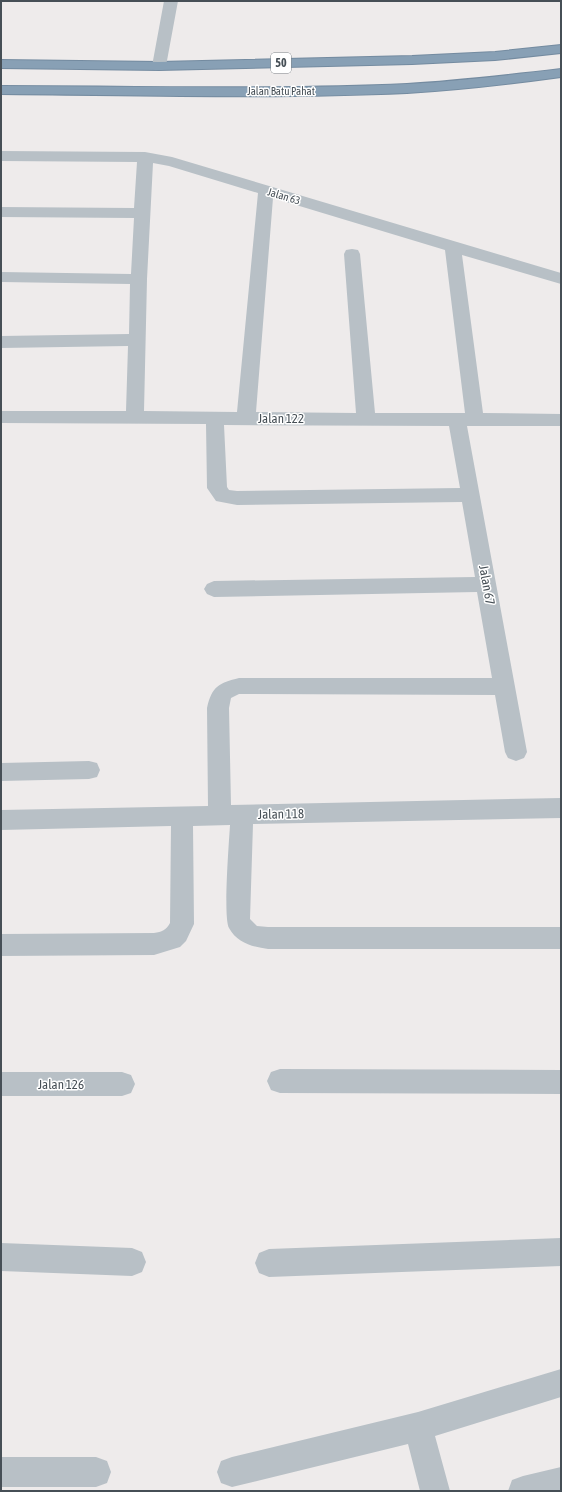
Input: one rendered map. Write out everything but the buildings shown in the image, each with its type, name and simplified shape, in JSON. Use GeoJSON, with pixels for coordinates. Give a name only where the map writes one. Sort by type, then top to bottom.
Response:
{"type":"FeatureCollection","features":[{"type":"Feature","properties":{"kind":"highway","name":"50"},"geometry":{"type":"LineString","coordinates":[[1,64],[159,66],[412,60],[495,56],[561,49]]}},
{"type":"Feature","properties":{"kind":"highway","name":"Jalan Batu Pahat"},"geometry":{"type":"LineString","coordinates":[[1,90],[299,91],[408,88],[507,80],[561,73]]}},
{"type":"Feature","properties":{"kind":"highway"},"geometry":{"type":"LineString","coordinates":[[507,80],[561,86]]}},
{"type":"Feature","properties":{"kind":"street"},"geometry":{"type":"LineString","coordinates":[[159,66],[171,1]]}},
{"type":"Feature","properties":{"kind":"street","name":"Jalan 63"},"geometry":{"type":"LineString","coordinates":[[1,156],[145,157],[172,162],[561,279]]}},
{"type":"Feature","properties":{"kind":"street"},"geometry":{"type":"LineString","coordinates":[[135,418],[139,279],[145,157]]}},
{"type":"Feature","properties":{"kind":"street"},"geometry":{"type":"LineString","coordinates":[[246,418],[266,190]]}},
{"type":"Feature","properties":{"kind":"street"},"geometry":{"type":"LineString","coordinates":[[1,212],[143,213]]}},
{"type":"Feature","properties":{"kind":"street","name":"Jalan 67"},"geometry":{"type":"LineString","coordinates":[[453,246],[471,495],[516,752]]}},
{"type":"Feature","properties":{"kind":"street"},"geometry":{"type":"LineString","coordinates":[[352,254],[366,418]]}},
{"type":"Feature","properties":{"kind":"street"},"geometry":{"type":"LineString","coordinates":[[1,277],[139,279]]}},
{"type":"Feature","properties":{"kind":"street"},"geometry":{"type":"LineString","coordinates":[[1,342],[137,340]]}},
{"type":"Feature","properties":{"kind":"street","name":"Jalan 122"},"geometry":{"type":"LineString","coordinates":[[1,417],[561,420]]}},
{"type":"Feature","properties":{"kind":"street"},"geometry":{"type":"LineString","coordinates":[[215,418],[217,488],[224,496],[237,498],[471,495]]}},
{"type":"Feature","properties":{"kind":"street"},"geometry":{"type":"LineString","coordinates":[[214,589],[487,584]]}},
{"type":"Feature","properties":{"kind":"street"},"geometry":{"type":"LineString","coordinates":[[505,687],[239,686],[227,689],[221,695],[218,708],[231,815],[238,922],[245,932],[255,937],[268,938],[561,938]]}},
{"type":"Feature","properties":{"kind":"street"},"geometry":{"type":"LineString","coordinates":[[1,772],[89,770]]}},
{"type":"Feature","properties":{"kind":"street","name":"Jalan 118"},"geometry":{"type":"LineString","coordinates":[[1,820],[561,808]]}},
{"type":"Feature","properties":{"kind":"street"},"geometry":{"type":"LineString","coordinates":[[1,945],[154,944],[170,941],[177,934],[182,924],[182,816]]}},
{"type":"Feature","properties":{"kind":"street"},"geometry":{"type":"LineString","coordinates":[[280,1081],[561,1082]]}},
{"type":"Feature","properties":{"kind":"street","name":"Jalan 126"},"geometry":{"type":"LineString","coordinates":[[1,1084],[122,1084]]}},
{"type":"Feature","properties":{"kind":"street"},"geometry":{"type":"LineString","coordinates":[[269,1263],[561,1252]]}},
{"type":"Feature","properties":{"kind":"street"},"geometry":{"type":"LineString","coordinates":[[1,1257],[132,1262]]}},
{"type":"Feature","properties":{"kind":"street"},"geometry":{"type":"LineString","coordinates":[[232,1472],[418,1427],[561,1383]]}},
{"type":"Feature","properties":{"kind":"street"},"geometry":{"type":"LineString","coordinates":[[418,1427],[435,1491]]}},
{"type":"Feature","properties":{"kind":"street"},"geometry":{"type":"LineString","coordinates":[[1,1472],[96,1472]]}},
{"type":"Feature","properties":{"kind":"street"},"geometry":{"type":"LineString","coordinates":[[523,1491],[561,1482]]}}]}
